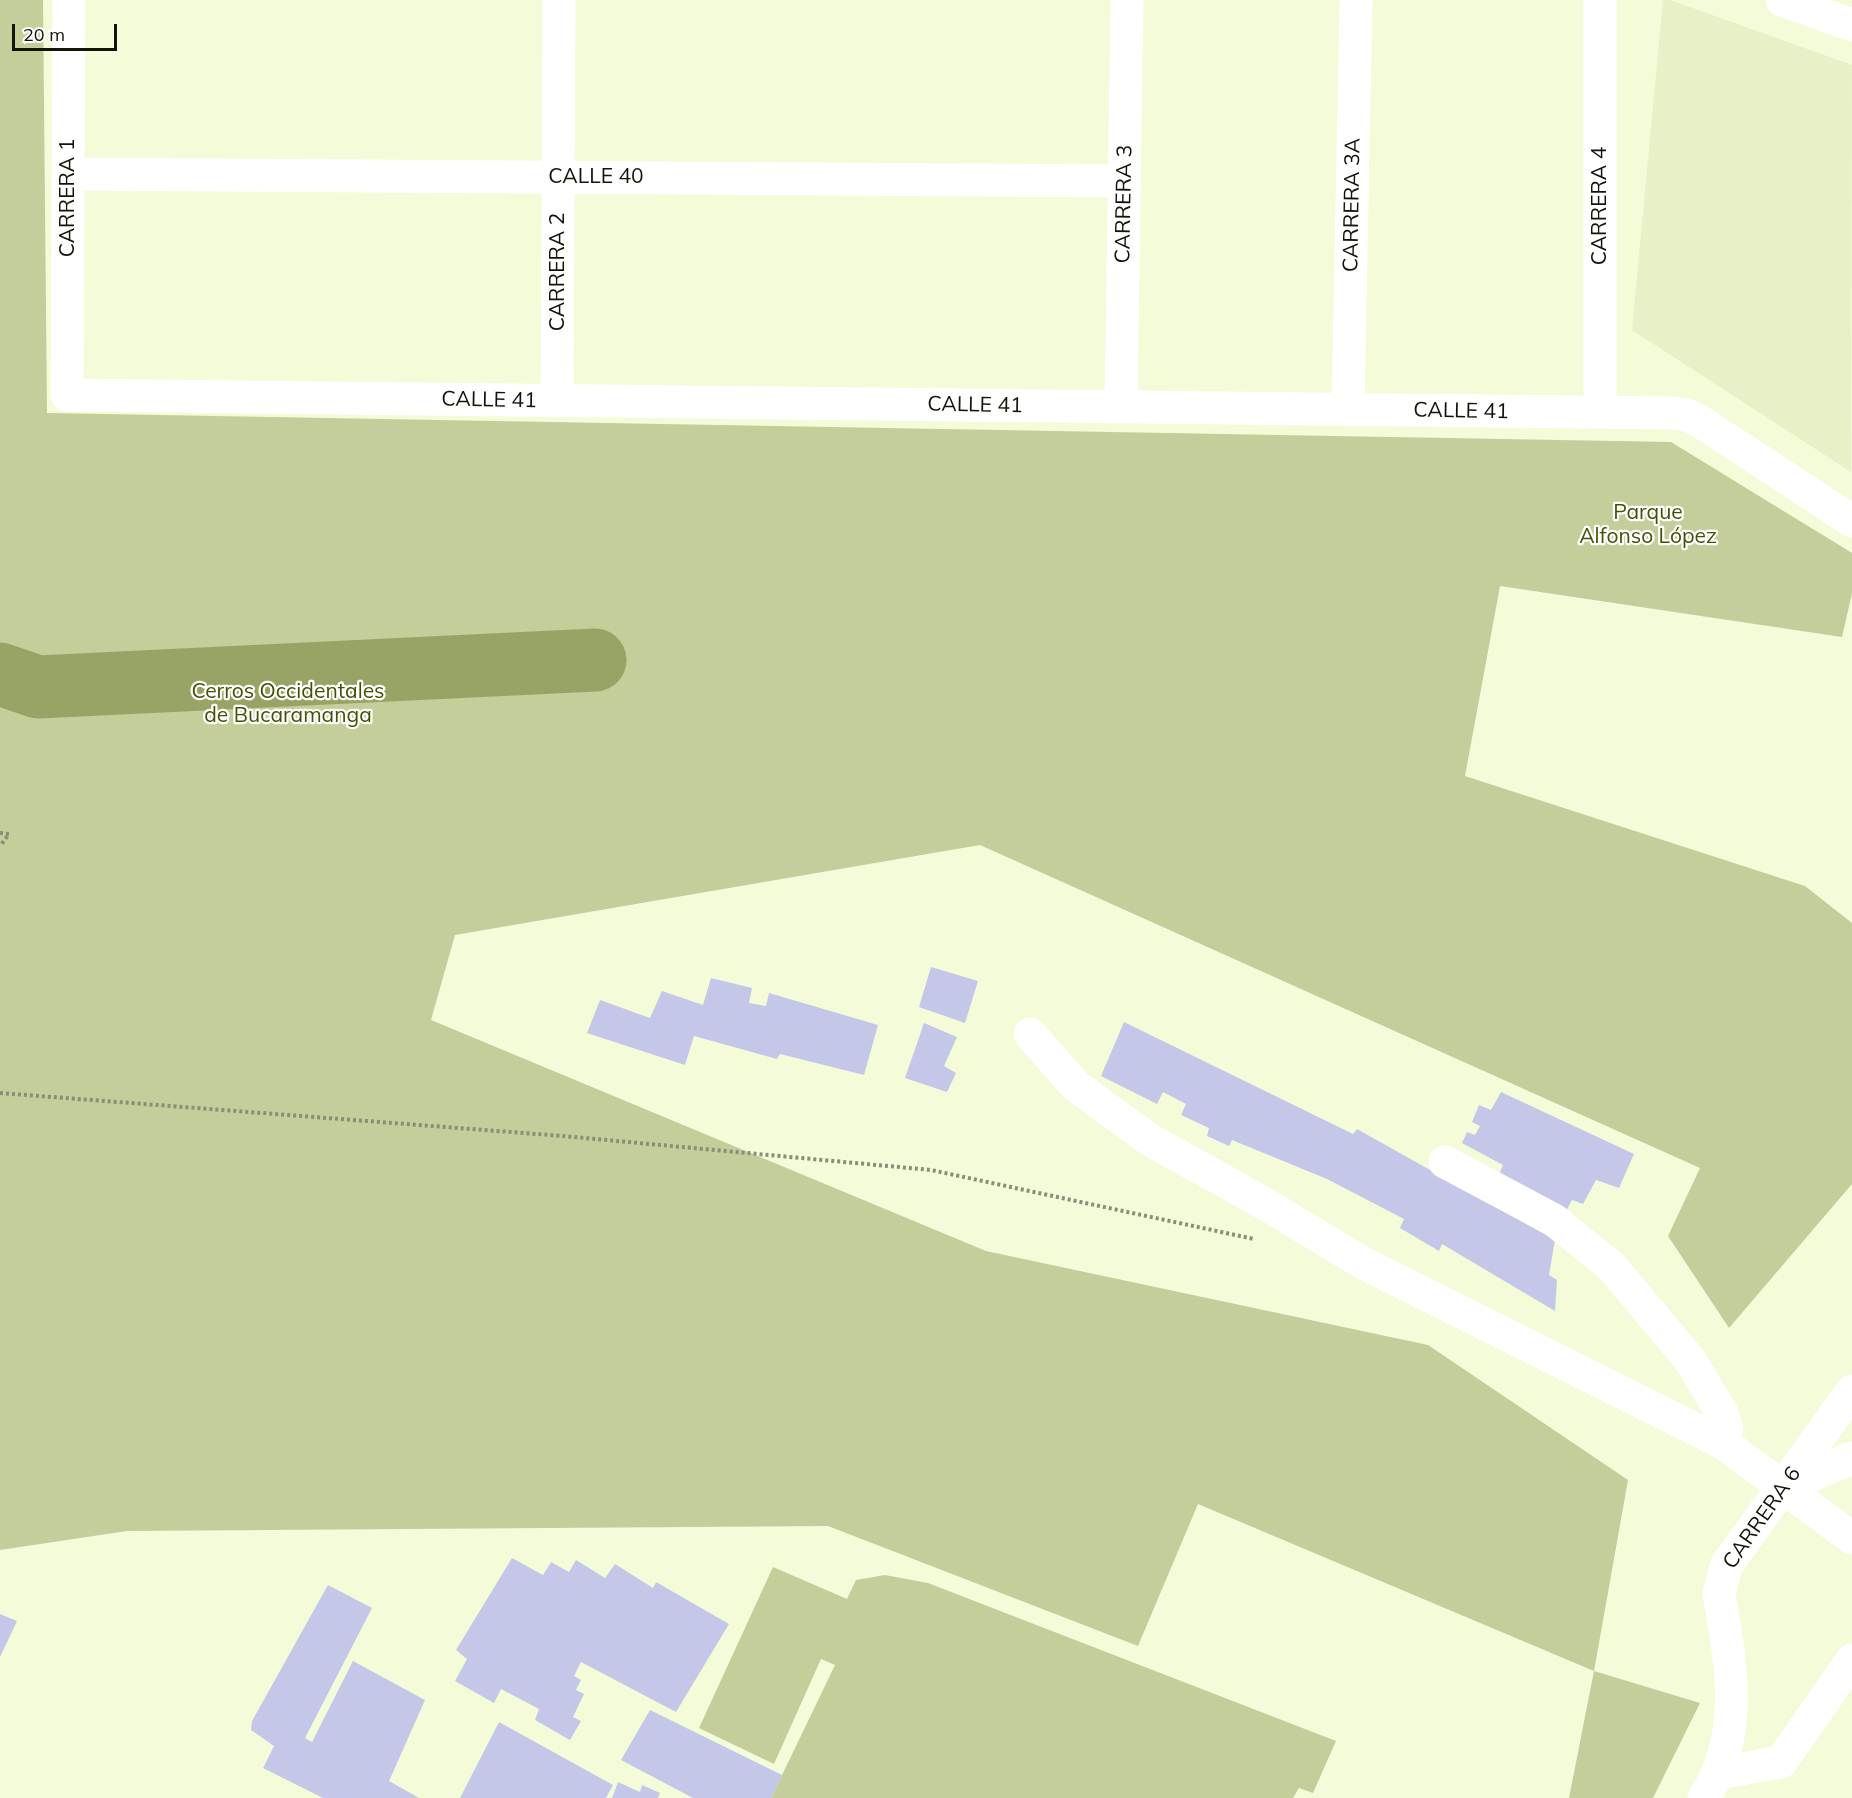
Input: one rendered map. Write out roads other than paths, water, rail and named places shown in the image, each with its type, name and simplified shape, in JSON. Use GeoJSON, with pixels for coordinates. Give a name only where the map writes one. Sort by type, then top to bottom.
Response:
{"type":"FeatureCollection","features":[{"type":"Feature","properties":{"kind":"street","name":"CARRERA 1"},"geometry":{"type":"LineString","coordinates":[[67,396],[69,0]]}},
{"type":"Feature","properties":{"kind":"street","name":"CARRERA 2"},"geometry":{"type":"LineString","coordinates":[[557,401],[559,0]]}},
{"type":"Feature","properties":{"kind":"street","name":"CARRERA 3"},"geometry":{"type":"LineString","coordinates":[[1121,407],[1127,0]]}},
{"type":"Feature","properties":{"kind":"street","name":"CARRERA 3A"},"geometry":{"type":"LineString","coordinates":[[1348,410],[1356,0]]}},
{"type":"Feature","properties":{"kind":"street","name":"CARRERA 4"},"geometry":{"type":"LineString","coordinates":[[1599,412],[1600,0]]}},
{"type":"Feature","properties":{"kind":"street"},"geometry":{"type":"LineString","coordinates":[[1782,0],[1852,25]]}},
{"type":"Feature","properties":{"kind":"street","name":"CALLE 40"},"geometry":{"type":"LineString","coordinates":[[68,174],[1124,181]]}},
{"type":"Feature","properties":{"kind":"street","name":"CALLE 41"},"geometry":{"type":"LineString","coordinates":[[67,396],[1599,412],[1688,415],[1852,521]]}},
{"type":"Feature","properties":{"kind":"street"},"geometry":{"type":"LineString","coordinates":[[1030,1034],[1076,1086],[1150,1140],[1262,1202],[1363,1263],[1723,1443],[1852,1539]]}},
{"type":"Feature","properties":{"kind":"street"},"geometry":{"type":"LineString","coordinates":[[1445,1162],[1554,1220],[1612,1267],[1690,1360],[1722,1413],[1727,1428],[1723,1443]]}},
{"type":"Feature","properties":{"kind":"street","name":"CARRERA 6"},"geometry":{"type":"LineString","coordinates":[[1711,1786],[1731,1718],[1733,1689],[1719,1594],[1721,1578],[1726,1566],[1852,1391]]}},
{"type":"Feature","properties":{"kind":"street"},"geometry":{"type":"LineString","coordinates":[[1784,1487],[1852,1458]]}},
{"type":"Feature","properties":{"kind":"street"},"geometry":{"type":"LineString","coordinates":[[1711,1786],[1781,1762],[1852,1660]]}},
{"type":"Feature","properties":{"kind":"waterway"},"geometry":{"type":"LineString","coordinates":[[0,674],[38,687],[595,660]]}},
{"type":"Feature","properties":{"kind":"park label","name":"Parque Alfonso López"},"geometry":{"type":"Point","coordinates":[1648,525]}},
{"type":"Feature","properties":{"kind":"park label","name":"Cerros Occidentales de Bucaramanga"},"geometry":{"type":"Point","coordinates":[288,704]}}]}
